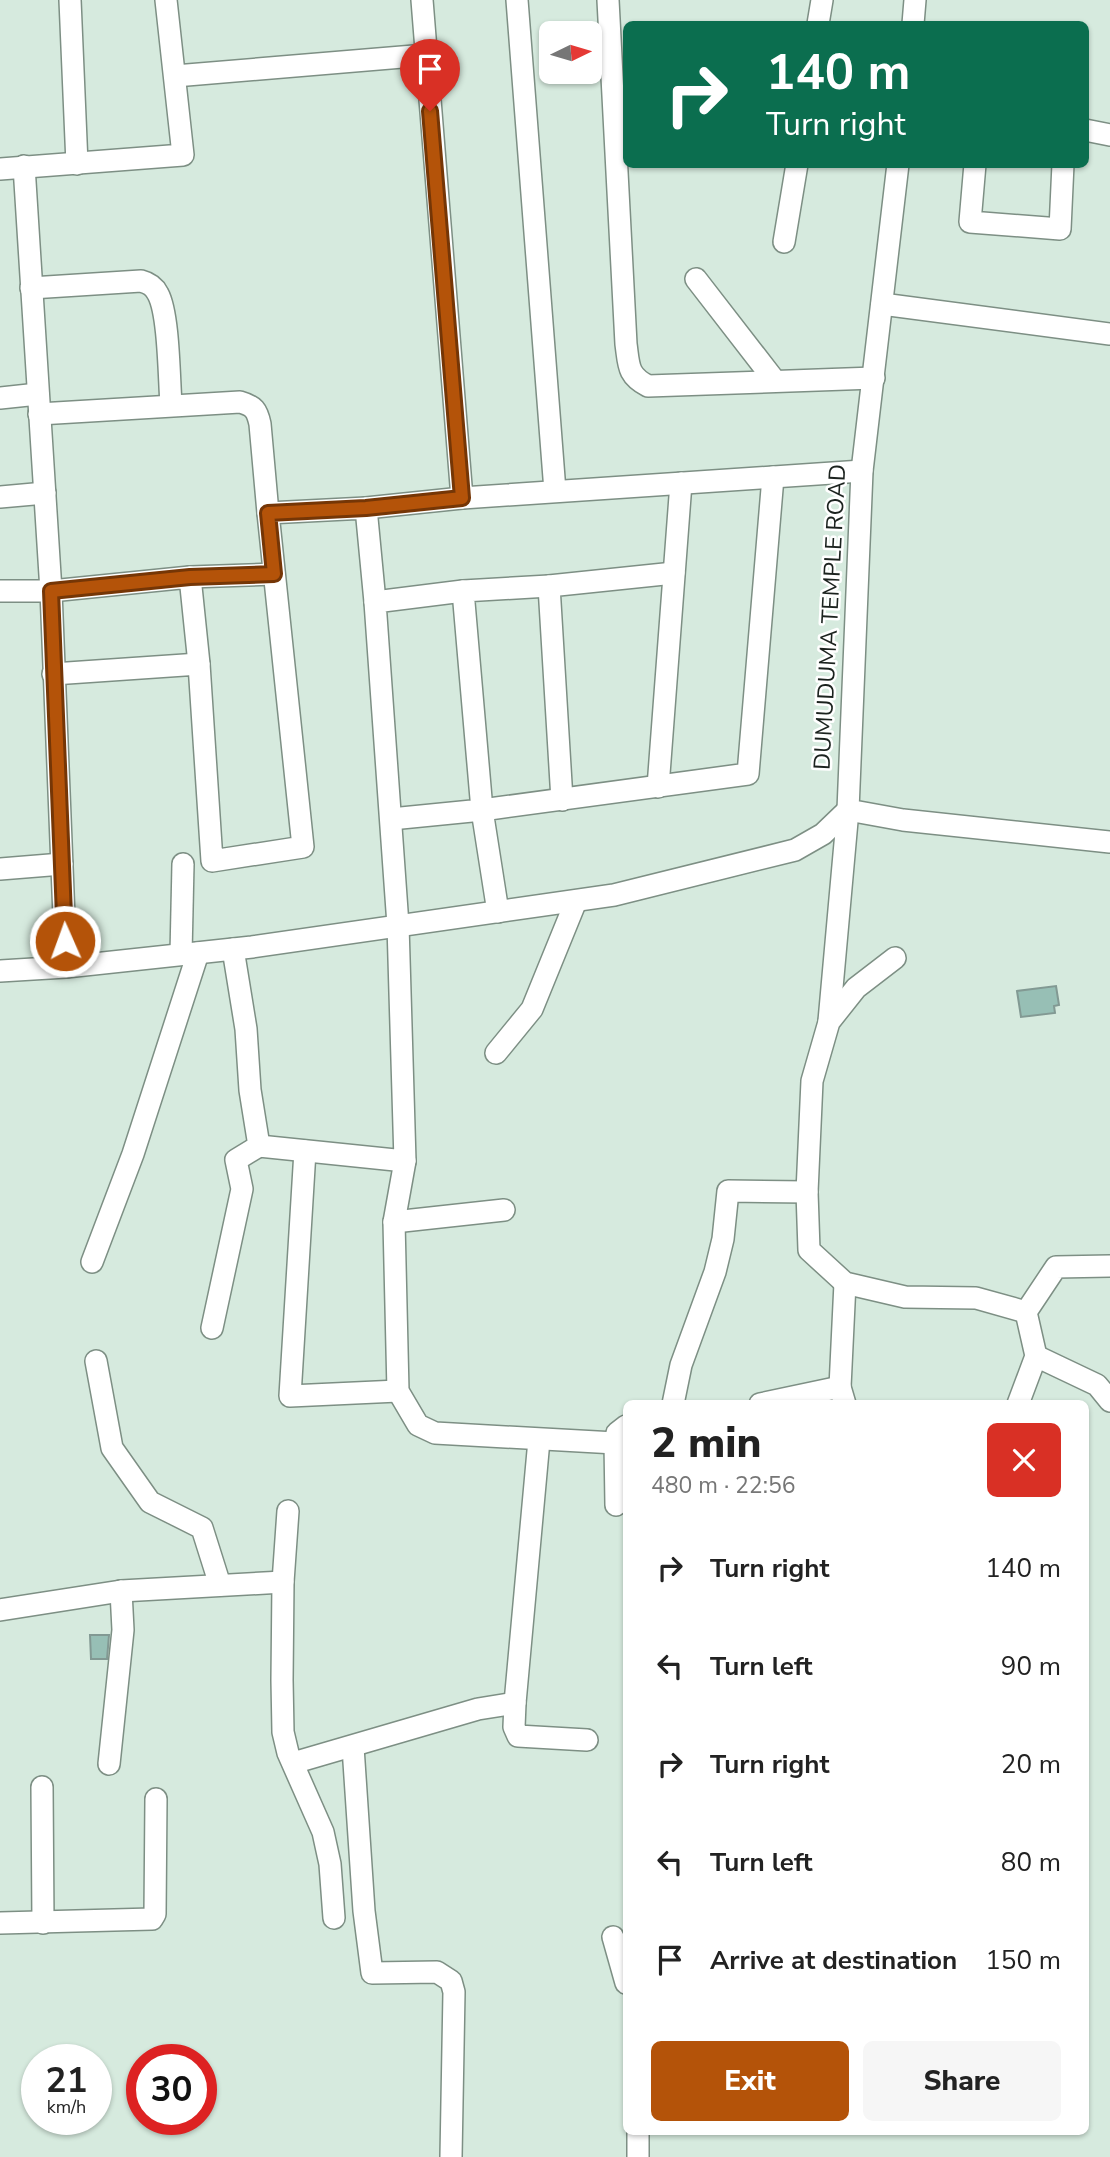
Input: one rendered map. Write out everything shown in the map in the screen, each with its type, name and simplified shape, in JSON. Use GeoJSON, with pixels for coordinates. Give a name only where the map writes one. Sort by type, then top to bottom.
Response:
{"type":"FeatureCollection","features":[{"type":"Feature","properties":{"kind":"street"},"geometry":{"type":"LineString","coordinates":[[70,0],[77,164]]}},
{"type":"Feature","properties":{"kind":"street"},"geometry":{"type":"LineString","coordinates":[[0,169],[184,155],[166,0]]}},
{"type":"Feature","properties":{"kind":"street"},"geometry":{"type":"LineString","coordinates":[[422,0],[462,498]]}},
{"type":"Feature","properties":{"kind":"street"},"geometry":{"type":"LineString","coordinates":[[517,0],[555,491]]}},
{"type":"Feature","properties":{"kind":"street"},"geometry":{"type":"LineString","coordinates":[[608,0],[618,40],[625,344],[630,370],[635,379],[648,386],[874,378]]}},
{"type":"Feature","properties":{"kind":"street"},"geometry":{"type":"LineString","coordinates":[[818,21],[822,0]]}},
{"type":"Feature","properties":{"kind":"street"},"geometry":{"type":"LineString","coordinates":[[914,21],[915,0]]}},
{"type":"Feature","properties":{"kind":"street"},"geometry":{"type":"LineString","coordinates":[[175,76],[426,55]]}},
{"type":"Feature","properties":{"kind":"street"},"geometry":{"type":"LineString","coordinates":[[1089,131],[1110,135]]}},
{"type":"Feature","properties":{"kind":"street"},"geometry":{"type":"LineString","coordinates":[[24,166],[51,591],[66,967]]}},
{"type":"Feature","properties":{"kind":"street"},"geometry":{"type":"LineString","coordinates":[[784,242],[796,168]]}},
{"type":"Feature","properties":{"kind":"street","name":"DUMUDUMA TEMPLE ROAD"},"geometry":{"type":"LineString","coordinates":[[829,1021],[848,810],[862,471],[898,168]]}},
{"type":"Feature","properties":{"kind":"street"},"geometry":{"type":"LineString","coordinates":[[975,168],[970,222],[1060,229],[1063,168]]}},
{"type":"Feature","properties":{"kind":"street"},"geometry":{"type":"LineString","coordinates":[[696,279],[775,381]]}},
{"type":"Feature","properties":{"kind":"street"},"geometry":{"type":"LineString","coordinates":[[31,288],[141,281],[151,284],[159,295],[165,323],[171,404]]}},
{"type":"Feature","properties":{"kind":"street"},"geometry":{"type":"LineString","coordinates":[[882,304],[1110,334]]}},
{"type":"Feature","properties":{"kind":"street"},"geometry":{"type":"LineString","coordinates":[[0,398],[39,404],[240,402],[257,411],[303,847],[212,861],[199,664],[190,577]]}},
{"type":"Feature","properties":{"kind":"street"},"geometry":{"type":"LineString","coordinates":[[268,513],[862,471]]}},
{"type":"Feature","properties":{"kind":"street"},"geometry":{"type":"LineString","coordinates":[[391,819],[562,800],[748,774],[773,477]]}},
{"type":"Feature","properties":{"kind":"street"},"geometry":{"type":"LineString","coordinates":[[658,786],[681,483]]}},
{"type":"Feature","properties":{"kind":"street"},"geometry":{"type":"LineString","coordinates":[[0,497],[44,493]]}},
{"type":"Feature","properties":{"kind":"street"},"geometry":{"type":"LineString","coordinates":[[366,508],[398,925],[405,1161],[394,1222],[398,1391],[418,1424],[435,1433],[539,1440],[620,1434],[617,1504]]}},
{"type":"Feature","properties":{"kind":"street"},"geometry":{"type":"LineString","coordinates":[[375,602],[463,591],[549,586],[674,573]]}},
{"type":"Feature","properties":{"kind":"street"},"geometry":{"type":"LineString","coordinates":[[0,591],[51,591],[190,577],[274,574]]}},
{"type":"Feature","properties":{"kind":"street"},"geometry":{"type":"LineString","coordinates":[[549,586],[562,800]]}},
{"type":"Feature","properties":{"kind":"street"},"geometry":{"type":"LineString","coordinates":[[463,591],[482,810],[498,912]]}},
{"type":"Feature","properties":{"kind":"street"},"geometry":{"type":"LineString","coordinates":[[54,674],[199,664]]}},
{"type":"Feature","properties":{"kind":"street"},"geometry":{"type":"LineString","coordinates":[[0,971],[66,967],[233,949],[614,895],[795,850],[823,834],[848,810],[903,820],[1110,842]]}},
{"type":"Feature","properties":{"kind":"street"},"geometry":{"type":"LineString","coordinates":[[0,869],[62,864]]}},
{"type":"Feature","properties":{"kind":"street"},"geometry":{"type":"LineString","coordinates":[[92,1262],[133,1154],[189,954],[183,864]]}},
{"type":"Feature","properties":{"kind":"street"},"geometry":{"type":"LineString","coordinates":[[496,1053],[532,1009],[576,901]]}},
{"type":"Feature","properties":{"kind":"street"},"geometry":{"type":"LineString","coordinates":[[233,949],[246,1029],[250,1090],[258,1146]]}},
{"type":"Feature","properties":{"kind":"street"},"geometry":{"type":"LineString","coordinates":[[895,958],[856,988],[829,1021],[812,1081],[807,1192],[809,1250],[845,1283],[905,1297],[976,1298],[1026,1312]]}},
{"type":"Feature","properties":{"kind":"street"},"geometry":{"type":"LineString","coordinates":[[212,1328],[242,1189],[236,1160],[258,1146],[405,1161]]}},
{"type":"Feature","properties":{"kind":"street"},"geometry":{"type":"LineString","coordinates":[[305,1151],[290,1396],[398,1391]]}},
{"type":"Feature","properties":{"kind":"street"},"geometry":{"type":"LineString","coordinates":[[674,1400],[681,1365],[715,1272],[723,1239],[728,1191],[807,1192]]}},
{"type":"Feature","properties":{"kind":"street"},"geometry":{"type":"LineString","coordinates":[[394,1222],[504,1210]]}},
{"type":"Feature","properties":{"kind":"street"},"geometry":{"type":"LineString","coordinates":[[1020,1400],[1036,1356],[1026,1312],[1056,1267],[1110,1266]]}},
{"type":"Feature","properties":{"kind":"street"},"geometry":{"type":"LineString","coordinates":[[797,1400],[843,1395],[845,1283]]}},
{"type":"Feature","properties":{"kind":"street"},"geometry":{"type":"LineString","coordinates":[[1036,1356],[1097,1385],[1110,1401]]}},
{"type":"Feature","properties":{"kind":"street"},"geometry":{"type":"LineString","coordinates":[[96,1361],[112,1448],[150,1502],[202,1528],[219,1585]]}},
{"type":"Feature","properties":{"kind":"street"},"geometry":{"type":"LineString","coordinates":[[539,1440],[514,1727],[518,1736],[587,1740]]}},
{"type":"Feature","properties":{"kind":"street"},"geometry":{"type":"LineString","coordinates":[[288,1511],[283,1582],[284,1732],[293,1763],[323,1832],[330,1864],[334,1918]]}},
{"type":"Feature","properties":{"kind":"street"},"geometry":{"type":"LineString","coordinates":[[0,1611],[121,1591],[283,1582]]}},
{"type":"Feature","properties":{"kind":"street"},"geometry":{"type":"LineString","coordinates":[[109,1764],[122,1630],[121,1591]]}},
{"type":"Feature","properties":{"kind":"street"},"geometry":{"type":"LineString","coordinates":[[293,1763],[478,1709],[515,1703]]}},
{"type":"Feature","properties":{"kind":"street"},"geometry":{"type":"LineString","coordinates":[[353,1747],[364,1911],[372,1972],[437,1972],[451,1981],[454,1992],[451,2157]]}},
{"type":"Feature","properties":{"kind":"street"},"geometry":{"type":"LineString","coordinates":[[42,1787],[43,1923]]}},
{"type":"Feature","properties":{"kind":"street"},"geometry":{"type":"LineString","coordinates":[[0,1923],[148,1920],[154,1917],[156,1798]]}},
{"type":"Feature","properties":{"kind":"street"},"geometry":{"type":"LineString","coordinates":[[613,1937],[623,1972]]}},
{"type":"Feature","properties":{"kind":"street"},"geometry":{"type":"LineString","coordinates":[[638,2135],[638,2157]]}},
{"type":"Feature","properties":{"kind":"building"},"geometry":{"type":"Polygon","coordinates":[[[1056,986],[1059,1005],[1054,1006],[1055,1013],[1021,1017],[1017,991],[1056,986]]]}},
{"type":"Feature","properties":{"kind":"building"},"geometry":{"type":"Polygon","coordinates":[[[90,1635],[109,1635],[107,1659],[91,1659],[90,1635]]]}},
{"type":"Feature","properties":{"kind":"route"},"geometry":{"type":"LineString","coordinates":[[65,941],[51,591],[190,577],[274,574],[268,513],[366,508],[462,498],[430,111]]}}]}
